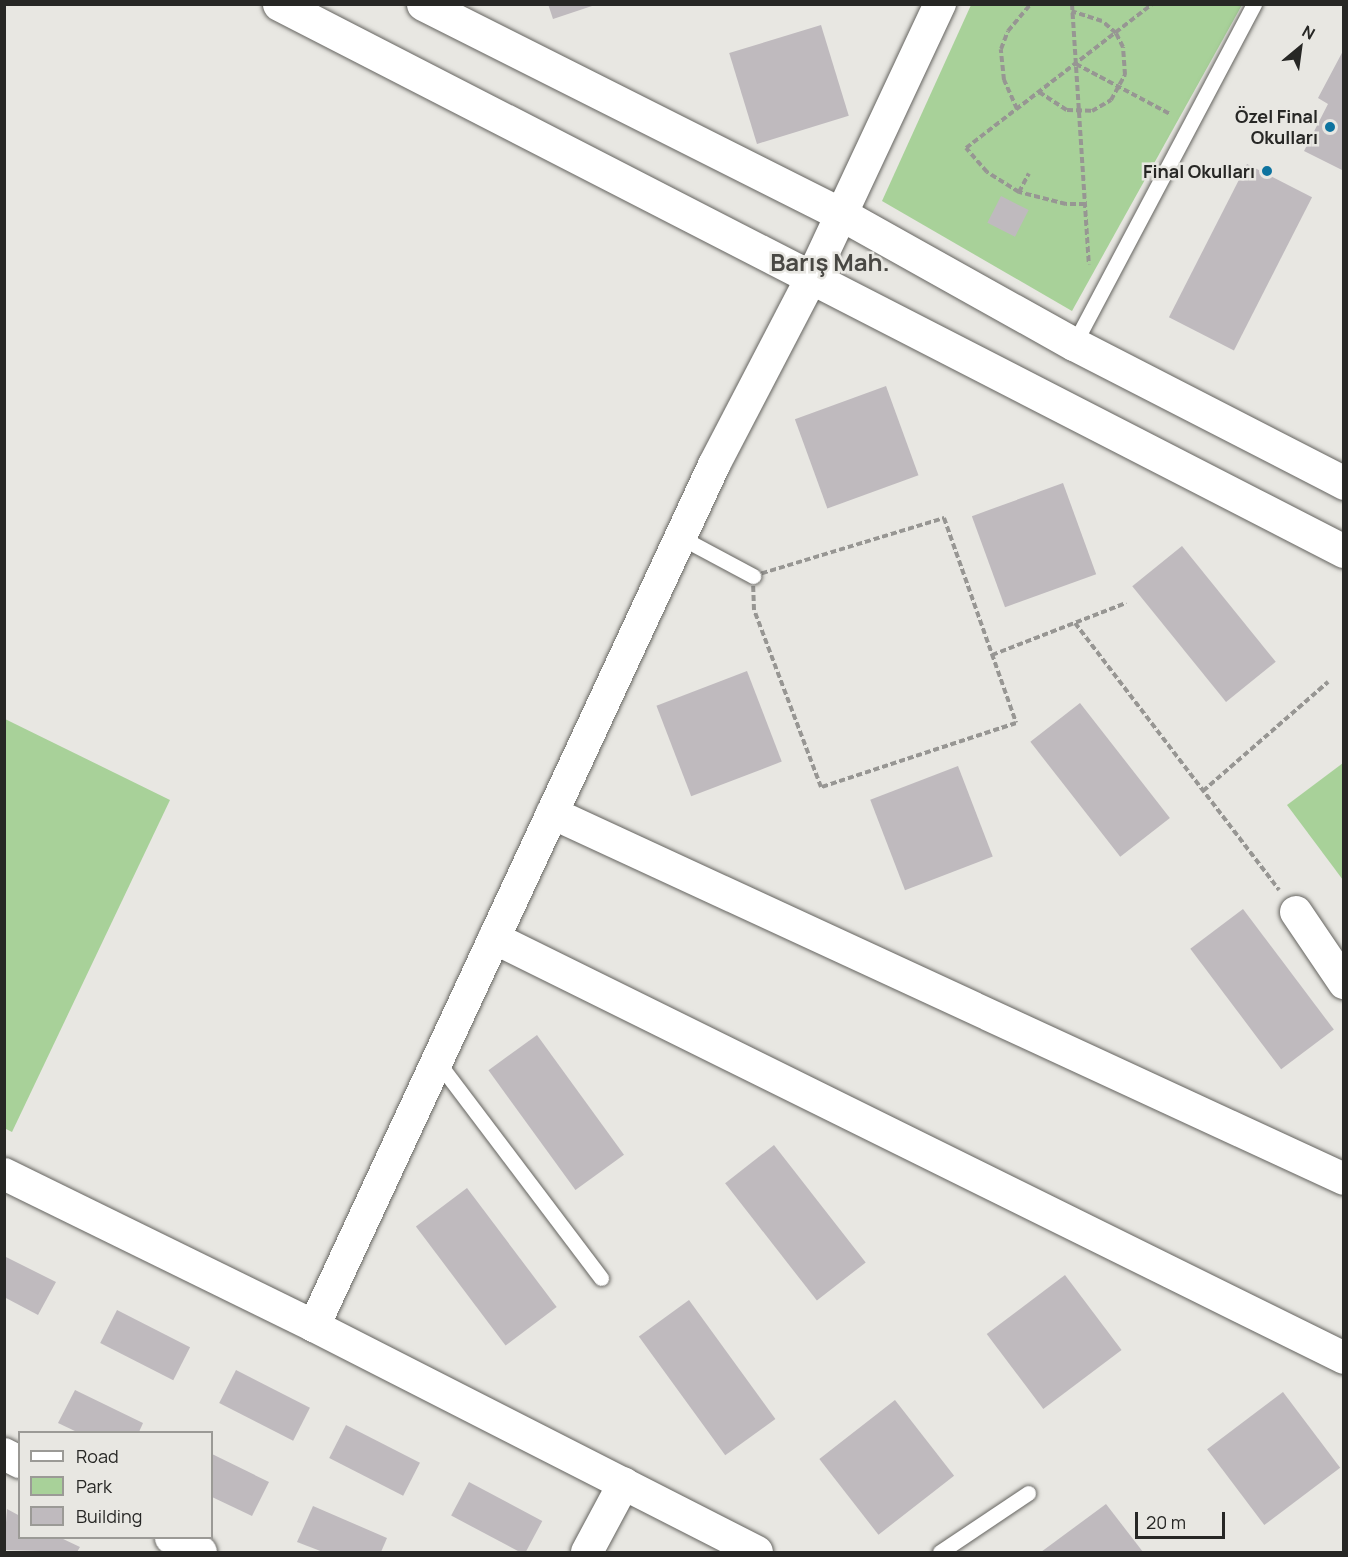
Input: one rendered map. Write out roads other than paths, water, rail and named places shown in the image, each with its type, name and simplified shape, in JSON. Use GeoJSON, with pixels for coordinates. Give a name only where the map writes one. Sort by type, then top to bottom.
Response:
{"type":"FeatureCollection","features":[{"type":"Feature","properties":{"kind":"main road"},"geometry":{"type":"LineString","coordinates":[[279,4],[1344,551]]}},
{"type":"Feature","properties":{"kind":"main road"},"geometry":{"type":"LineString","coordinates":[[423,4],[841,214],[1074,344],[1344,483]]}},
{"type":"Feature","properties":{"kind":"street"},"geometry":{"type":"LineString","coordinates":[[314,1326],[680,537],[812,277],[940,4]]}},
{"type":"Feature","properties":{"kind":"street"},"geometry":{"type":"LineString","coordinates":[[552,813],[1344,1179]]}},
{"type":"Feature","properties":{"kind":"street"},"geometry":{"type":"LineString","coordinates":[[1296,912],[1344,982]]}},
{"type":"Feature","properties":{"kind":"street"},"geometry":{"type":"LineString","coordinates":[[494,938],[1344,1358]]}},
{"type":"Feature","properties":{"kind":"street"},"geometry":{"type":"LineString","coordinates":[[4,1174],[314,1326],[757,1552]]}},
{"type":"Feature","properties":{"kind":"street"},"geometry":{"type":"LineString","coordinates":[[4,1454],[18,1461]]}},
{"type":"Feature","properties":{"kind":"street"},"geometry":{"type":"LineString","coordinates":[[586,1552],[624,1483]]}},
{"type":"Feature","properties":{"kind":"street"},"geometry":{"type":"LineString","coordinates":[[173,1539],[201,1552]]}},
{"type":"Feature","properties":{"kind":"lane"},"geometry":{"type":"LineString","coordinates":[[1074,344],[1254,4]]}},
{"type":"Feature","properties":{"kind":"lane"},"geometry":{"type":"LineString","coordinates":[[680,537],[753,576]]}},
{"type":"Feature","properties":{"kind":"lane"},"geometry":{"type":"LineString","coordinates":[[437,1061],[602,1278]]}},
{"type":"Feature","properties":{"kind":"lane"},"geometry":{"type":"LineString","coordinates":[[940,1552],[1028,1493]]}},
{"type":"Feature","properties":{"kind":"place","name":"Özel Final Okulları"},"geometry":{"type":"Point","coordinates":[1330,127]}},
{"type":"Feature","properties":{"kind":"place","name":"Final Okulları"},"geometry":{"type":"Point","coordinates":[1267,171]}},
{"type":"Feature","properties":{"kind":"district","name":"Barış Mah."},"geometry":{"type":"Point","coordinates":[830,262]}}]}
